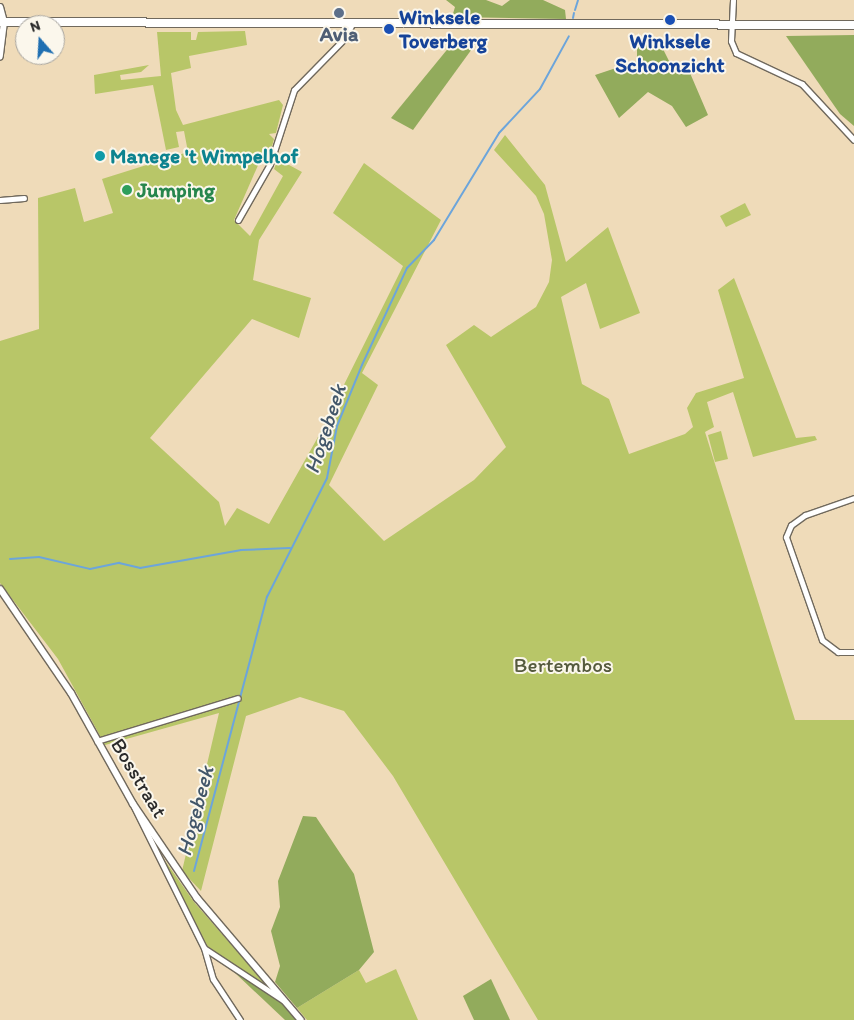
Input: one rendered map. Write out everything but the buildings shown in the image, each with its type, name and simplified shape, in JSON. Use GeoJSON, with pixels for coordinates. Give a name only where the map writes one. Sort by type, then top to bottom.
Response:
{"type":"FeatureCollection","features":[{"type":"Feature","properties":{"kind":"main road"},"geometry":{"type":"LineString","coordinates":[[2,22],[854,25]]}},
{"type":"Feature","properties":{"kind":"street"},"geometry":{"type":"LineString","coordinates":[[733,0],[731,44],[738,55],[802,84],[854,140]]}},
{"type":"Feature","properties":{"kind":"street"},"geometry":{"type":"LineString","coordinates":[[0,7],[2,22],[0,57]]}},
{"type":"Feature","properties":{"kind":"street"},"geometry":{"type":"LineString","coordinates":[[238,220],[270,164],[294,90],[344,40],[352,24]]}},
{"type":"Feature","properties":{"kind":"street"},"geometry":{"type":"LineString","coordinates":[[0,200],[24,198]]}},
{"type":"Feature","properties":{"kind":"street"},"geometry":{"type":"LineString","coordinates":[[854,498],[805,515],[791,524],[786,537],[822,640],[838,652],[854,652]]}},
{"type":"Feature","properties":{"kind":"street","name":"Bosstraat"},"geometry":{"type":"LineString","coordinates":[[0,589],[71,693],[133,804],[196,898],[301,1020]]}},
{"type":"Feature","properties":{"kind":"street"},"geometry":{"type":"LineString","coordinates":[[98,741],[238,698]]}},
{"type":"Feature","properties":{"kind":"street"},"geometry":{"type":"LineString","coordinates":[[133,804],[170,887],[204,948],[215,984],[240,1020]]}},
{"type":"Feature","properties":{"kind":"street"},"geometry":{"type":"LineString","coordinates":[[204,948],[283,1000]]}},
{"type":"Feature","properties":{"kind":"green space"},"geometry":{"type":"Polygon","coordinates":[[[446,0],[486,0],[502,6],[510,0],[543,0],[565,10],[566,19],[452,17],[455,7],[446,0]]]}},
{"type":"Feature","properties":{"kind":"green space","name":"Bertembos"},"geometry":{"type":"Polygon","coordinates":[[[245,31],[247,45],[189,56],[191,68],[171,73],[176,110],[183,125],[279,100],[283,105],[276,133],[269,134],[274,139],[271,150],[266,147],[234,220],[250,236],[283,176],[274,169],[278,159],[302,172],[259,240],[253,280],[311,298],[299,338],[252,319],[150,438],[219,502],[225,526],[237,508],[269,524],[318,437],[403,266],[333,213],[364,163],[441,220],[362,373],[378,385],[329,485],[384,541],[474,480],[506,447],[446,345],[474,325],[491,337],[536,307],[549,282],[552,260],[544,214],[536,196],[494,150],[505,135],[545,185],[566,262],[608,227],[640,313],[600,329],[586,283],[561,297],[582,384],[609,399],[629,454],[685,434],[693,427],[687,408],[696,393],[744,378],[718,290],[734,278],[796,438],[815,436],[817,440],[753,457],[733,392],[707,402],[714,427],[705,432],[795,720],[854,720],[854,1020],[538,1020],[393,776],[344,711],[300,697],[246,716],[201,891],[182,871],[219,713],[105,745],[58,659],[0,583],[0,341],[39,329],[38,198],[75,188],[84,222],[113,213],[102,179],[188,152],[184,131],[176,132],[179,147],[166,150],[153,85],[95,94],[94,75],[149,65],[141,72],[120,75],[121,80],[161,76],[157,32],[191,32],[191,40],[196,40],[198,32],[245,31]]]}},
{"type":"Feature","properties":{"kind":"green space"},"geometry":{"type":"Polygon","coordinates":[[[854,35],[854,126],[840,114],[786,36],[854,35]]]}},
{"type":"Feature","properties":{"kind":"green space"},"geometry":{"type":"Polygon","coordinates":[[[455,40],[477,42],[413,130],[391,118],[455,40]]]}},
{"type":"Feature","properties":{"kind":"green space"},"geometry":{"type":"Polygon","coordinates":[[[637,40],[659,41],[673,69],[690,73],[708,115],[686,127],[672,106],[648,92],[619,118],[595,75],[637,61],[637,40]]]}},
{"type":"Feature","properties":{"kind":"green space"},"geometry":{"type":"Polygon","coordinates":[[[745,203],[751,215],[726,227],[720,216],[745,203]]]}},
{"type":"Feature","properties":{"kind":"green space"},"geometry":{"type":"Polygon","coordinates":[[[721,431],[728,459],[715,462],[708,435],[721,431]]]}},
{"type":"Feature","properties":{"kind":"green space"},"geometry":{"type":"Polygon","coordinates":[[[303,816],[316,817],[354,874],[374,952],[359,970],[297,1008],[275,982],[280,966],[271,931],[280,907],[278,881],[303,816]]]}},
{"type":"Feature","properties":{"kind":"green space"},"geometry":{"type":"Polygon","coordinates":[[[154,845],[194,902],[269,988],[208,947],[154,845]]]}},
{"type":"Feature","properties":{"kind":"green space"},"geometry":{"type":"Polygon","coordinates":[[[396,969],[418,1020],[307,1020],[297,1008],[359,970],[366,983],[396,969]]]}},
{"type":"Feature","properties":{"kind":"green space"},"geometry":{"type":"Polygon","coordinates":[[[234,972],[281,1002],[297,1020],[285,1020],[234,972]]]}},
{"type":"Feature","properties":{"kind":"green space"},"geometry":{"type":"Polygon","coordinates":[[[491,979],[510,1020],[474,1020],[463,996],[491,979]]]}},
{"type":"Feature","properties":{"kind":"waterway","name":"Hogebeek"},"geometry":{"type":"LineString","coordinates":[[575,10],[578,0]]}},
{"type":"Feature","properties":{"kind":"waterway","name":"Hogebeek"},"geometry":{"type":"LineString","coordinates":[[573,18],[574,13]]}},
{"type":"Feature","properties":{"kind":"waterway","name":"Hogebeek"},"geometry":{"type":"LineString","coordinates":[[194,871],[267,597],[327,478],[337,426],[362,365],[407,268],[434,240],[499,133],[540,89],[569,36]]}},
{"type":"Feature","properties":{"kind":"waterway"},"geometry":{"type":"LineString","coordinates":[[10,559],[39,557],[90,569],[119,563],[140,568],[241,550],[290,548]]}},
{"type":"Feature","properties":{"kind":"place","name":"Avia"},"geometry":{"type":"Point","coordinates":[339,13]}},
{"type":"Feature","properties":{"kind":"place","name":"Winksele Schoonzicht"},"geometry":{"type":"Point","coordinates":[670,20]}},
{"type":"Feature","properties":{"kind":"place","name":"Winksele Toverberg"},"geometry":{"type":"Point","coordinates":[389,29]}},
{"type":"Feature","properties":{"kind":"place","name":"Manege 't Wimpelhof"},"geometry":{"type":"Point","coordinates":[100,156]}},
{"type":"Feature","properties":{"kind":"place","name":"Jumping"},"geometry":{"type":"Point","coordinates":[127,190]}}]}
